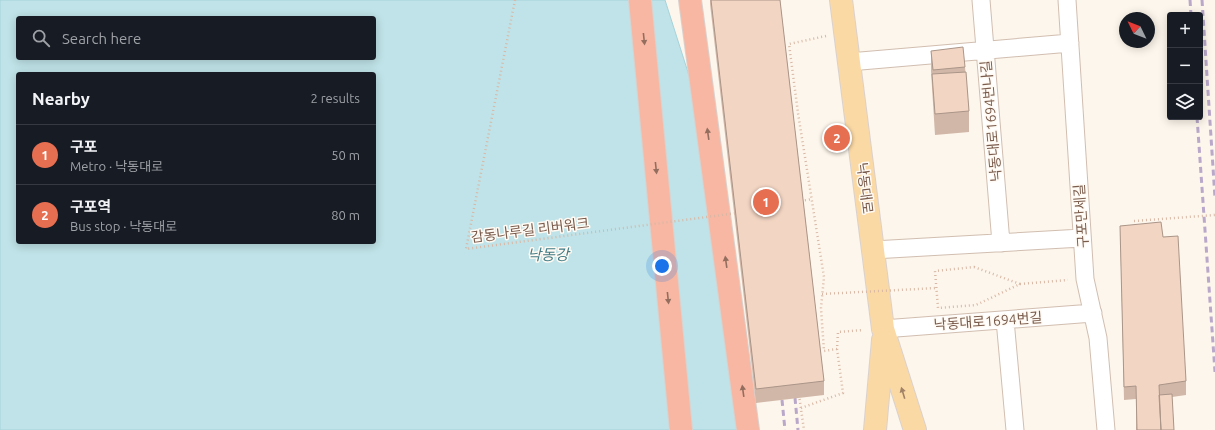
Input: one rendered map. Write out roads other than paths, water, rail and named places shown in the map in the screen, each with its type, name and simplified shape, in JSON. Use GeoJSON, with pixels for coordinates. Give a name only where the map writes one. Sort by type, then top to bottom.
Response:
{"type":"FeatureCollection","features":[{"type":"Feature","properties":{"kind":"highway"},"geometry":{"type":"LineString","coordinates":[[640,0],[681,430]]}},
{"type":"Feature","properties":{"kind":"highway"},"geometry":{"type":"LineString","coordinates":[[690,0],[748,430]]}},
{"type":"Feature","properties":{"kind":"main road","name":"낙동대로"},"geometry":{"type":"LineString","coordinates":[[841,0],[884,329],[915,430]]}},
{"type":"Feature","properties":{"kind":"main road","name":"낙동대로"},"geometry":{"type":"LineString","coordinates":[[876,430],[884,329]]}},
{"type":"Feature","properties":{"kind":"street","name":"낙동대로1694번나길"},"geometry":{"type":"LineString","coordinates":[[981,0],[1001,243]]}},
{"type":"Feature","properties":{"kind":"street","name":"구포만세길"},"geometry":{"type":"LineString","coordinates":[[1067,0],[1085,279],[1098,338],[1106,430]]}},
{"type":"Feature","properties":{"kind":"street"},"geometry":{"type":"LineString","coordinates":[[849,62],[1070,43]]}},
{"type":"Feature","properties":{"kind":"street"},"geometry":{"type":"LineString","coordinates":[[873,250],[1082,238]]}},
{"type":"Feature","properties":{"kind":"street","name":"낙동대로1694번길"},"geometry":{"type":"LineString","coordinates":[[884,329],[1093,313]]}},
{"type":"Feature","properties":{"kind":"street"},"geometry":{"type":"LineString","coordinates":[[1005,320],[1015,430]]}},
{"type":"Feature","properties":{"kind":"water","name":"낙동강"},"geometry":{"type":"Polygon","coordinates":[[[0,0],[665,0],[693,88],[758,430],[0,430],[0,0]]]}},
{"type":"Feature","properties":{"kind":"railway"},"geometry":{"type":"LineString","coordinates":[[1190,0],[1191,12]]}},
{"type":"Feature","properties":{"kind":"railway"},"geometry":{"type":"LineString","coordinates":[[1202,0],[1215,198]]}},
{"type":"Feature","properties":{"kind":"railway"},"geometry":{"type":"LineString","coordinates":[[1197,120],[1215,372]]}},
{"type":"Feature","properties":{"kind":"railway"},"geometry":{"type":"LineString","coordinates":[[795,398],[798,430]]}},
{"type":"Feature","properties":{"kind":"railway"},"geometry":{"type":"LineString","coordinates":[[782,400],[785,430]]}},
{"type":"Feature","properties":{"kind":"place","name":"구포역"},"geometry":{"type":"Point","coordinates":[837,138]}},
{"type":"Feature","properties":{"kind":"place","name":"구포"},"geometry":{"type":"Point","coordinates":[766,202]}}]}
